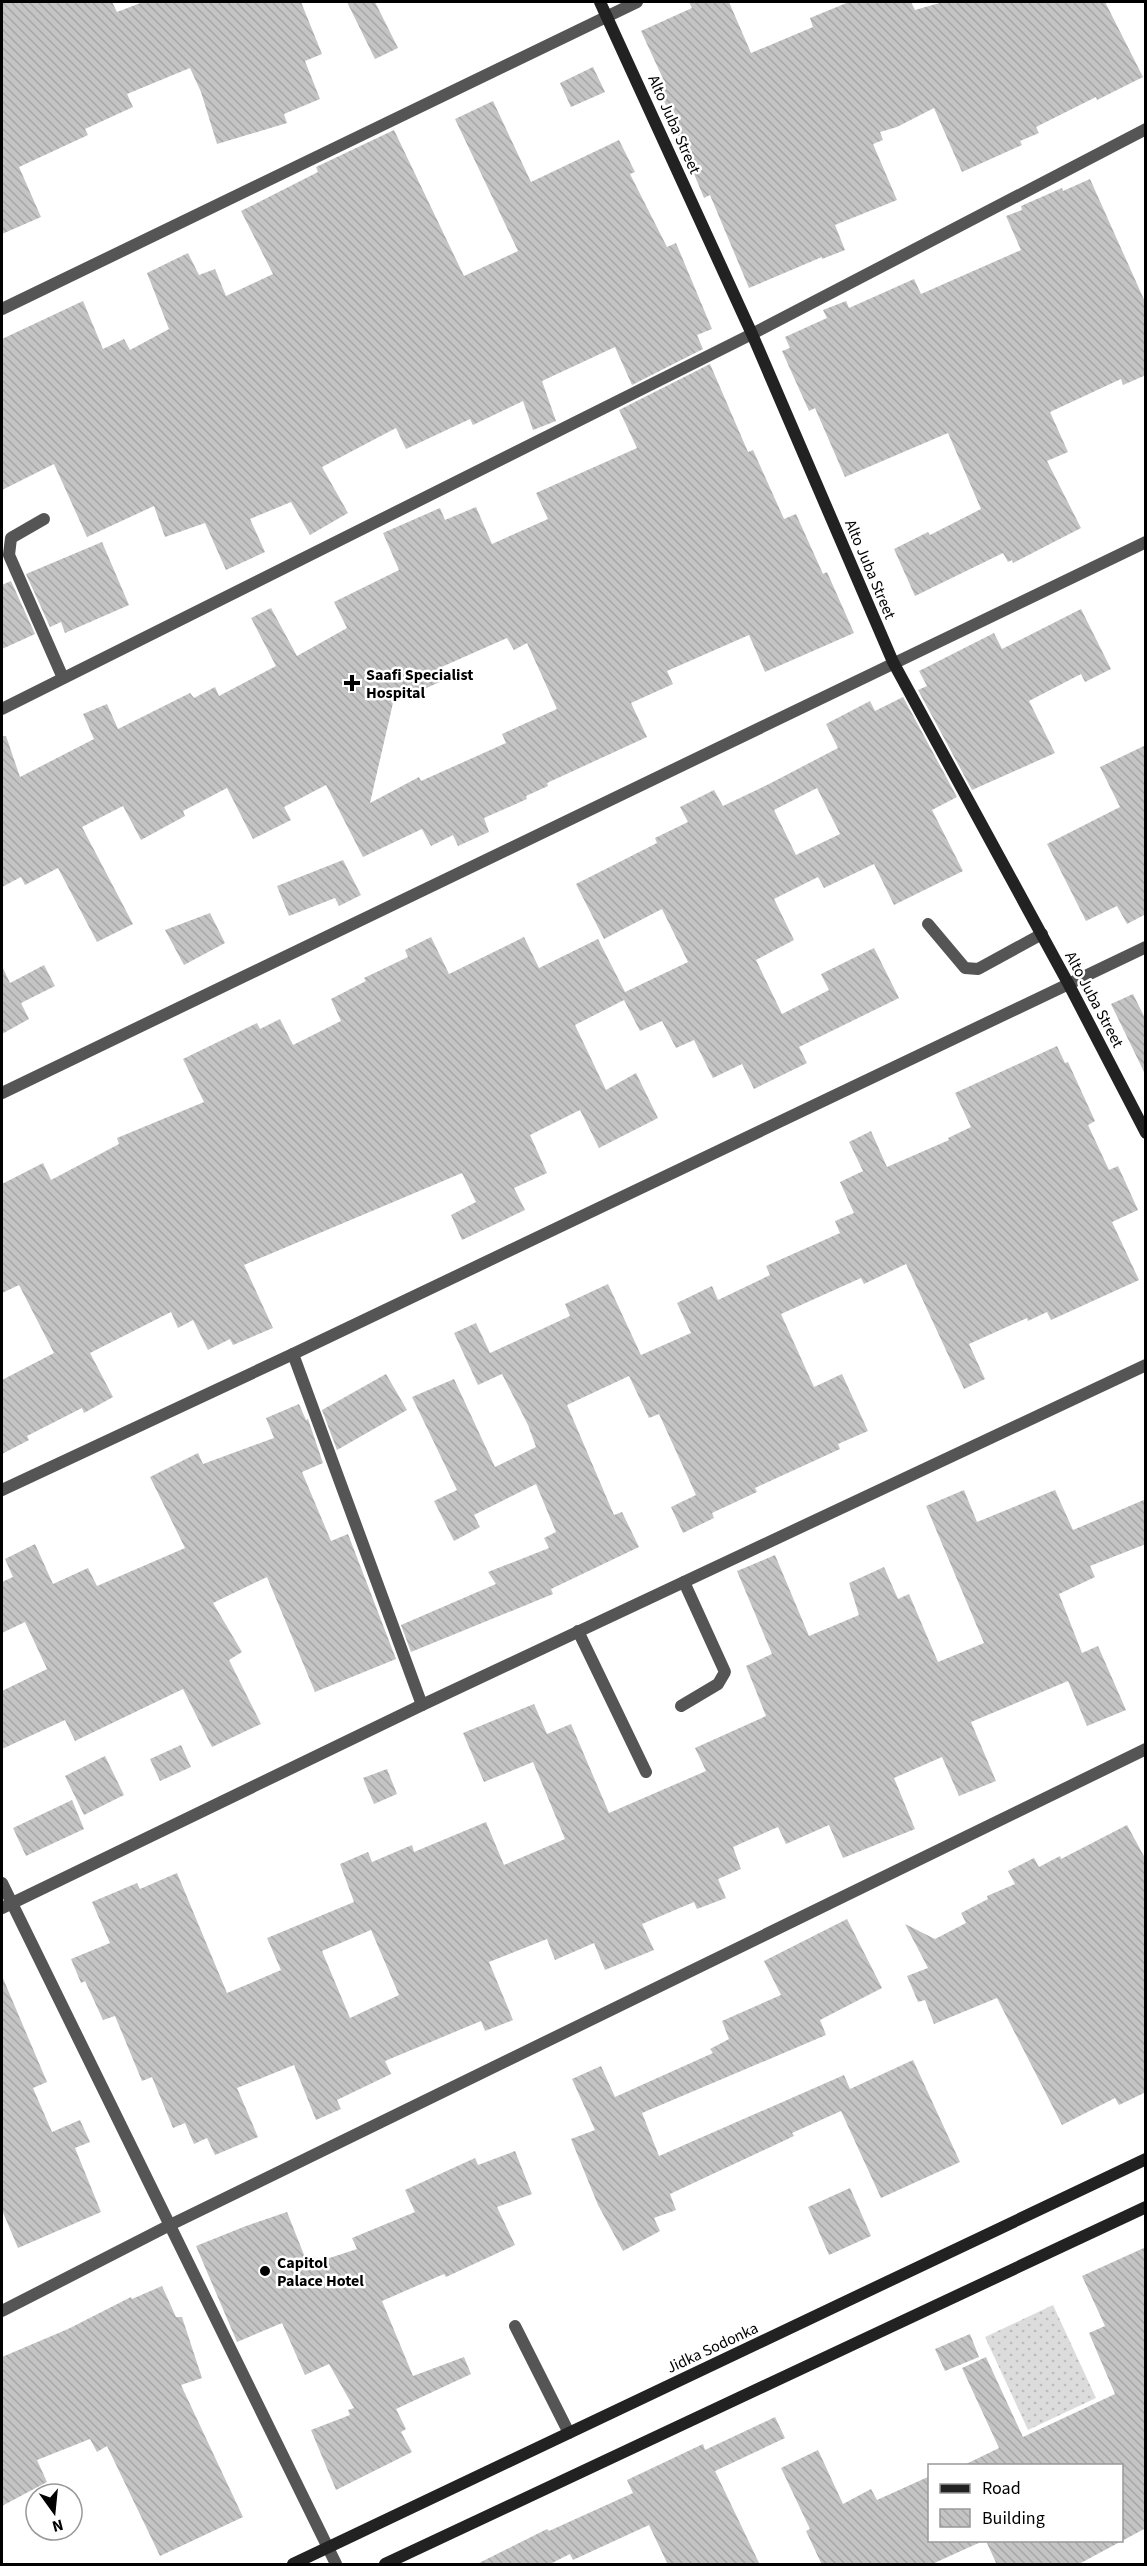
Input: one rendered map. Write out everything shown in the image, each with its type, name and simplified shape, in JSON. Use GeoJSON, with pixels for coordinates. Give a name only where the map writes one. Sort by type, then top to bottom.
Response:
{"type":"FeatureCollection","features":[{"type":"Feature","properties":{"kind":"main road","name":"Alto Juba Street"},"geometry":{"type":"LineString","coordinates":[[600,2],[752,334],[893,662],[1042,934],[1146,1133]]}},
{"type":"Feature","properties":{"kind":"main road","name":"Jidka Sodonka"},"geometry":{"type":"LineString","coordinates":[[293,2565],[1146,2159]]}},
{"type":"Feature","properties":{"kind":"main road"},"geometry":{"type":"LineString","coordinates":[[385,2565],[1146,2207]]}},
{"type":"Feature","properties":{"kind":"street"},"geometry":{"type":"LineString","coordinates":[[2,309],[637,2]]}},
{"type":"Feature","properties":{"kind":"street"},"geometry":{"type":"LineString","coordinates":[[2,709],[752,334],[1146,129]]}},
{"type":"Feature","properties":{"kind":"street"},"geometry":{"type":"LineString","coordinates":[[44,519],[11,538],[9,555],[63,678]]}},
{"type":"Feature","properties":{"kind":"street"},"geometry":{"type":"LineString","coordinates":[[2,1093],[1146,542]]}},
{"type":"Feature","properties":{"kind":"street"},"geometry":{"type":"LineString","coordinates":[[928,924],[965,968],[978,969],[1042,934]]}},
{"type":"Feature","properties":{"kind":"street"},"geometry":{"type":"LineString","coordinates":[[2,1490],[293,1354],[1146,947]]}},
{"type":"Feature","properties":{"kind":"street"},"geometry":{"type":"LineString","coordinates":[[293,1354],[422,1705]]}},
{"type":"Feature","properties":{"kind":"street"},"geometry":{"type":"LineString","coordinates":[[6,1906],[422,1705],[1146,1365]]}},
{"type":"Feature","properties":{"kind":"street"},"geometry":{"type":"LineString","coordinates":[[681,1706],[718,1684],[725,1672],[684,1582]]}},
{"type":"Feature","properties":{"kind":"street"},"geometry":{"type":"LineString","coordinates":[[578,1632],[646,1772]]}},
{"type":"Feature","properties":{"kind":"street"},"geometry":{"type":"LineString","coordinates":[[2,2312],[168,2226],[1146,1749]]}},
{"type":"Feature","properties":{"kind":"street"},"geometry":{"type":"LineString","coordinates":[[2,1883],[6,1906],[336,2565]]}},
{"type":"Feature","properties":{"kind":"street"},"geometry":{"type":"LineString","coordinates":[[515,2326],[569,2433]]}},
{"type":"Feature","properties":{"kind":"shaded area"},"geometry":{"type":"Polygon","coordinates":[[[1053,2305],[1096,2398],[1028,2430],[985,2337],[1053,2305]]]}},
{"type":"Feature","properties":{"kind":"building"},"geometry":{"type":"Polygon","coordinates":[[[2,2],[112,2],[117,12],[143,2],[301,2],[322,54],[305,61],[320,99],[284,114],[287,123],[217,144],[201,92],[190,68],[127,94],[133,107],[85,129],[88,135],[19,167],[41,217],[2,234],[2,2]]]}},
{"type":"Feature","properties":{"kind":"building"},"geometry":{"type":"Polygon","coordinates":[[[347,2],[375,2],[398,48],[375,59],[347,2]]]}},
{"type":"Feature","properties":{"kind":"building"},"geometry":{"type":"Polygon","coordinates":[[[689,2],[729,2],[751,53],[813,27],[810,18],[849,2],[911,2],[915,10],[943,2],[1105,2],[1143,77],[1036,127],[1039,133],[1020,141],[1022,145],[962,172],[934,108],[897,127],[880,132],[883,140],[873,144],[897,200],[835,225],[845,250],[822,259],[822,257],[749,288],[710,195],[704,198],[658,86],[665,83],[641,31],[692,8],[689,2]]]}},
{"type":"Feature","properties":{"kind":"building"},"geometry":{"type":"Polygon","coordinates":[[[593,67],[605,92],[571,107],[560,83],[593,67]]]}},
{"type":"Feature","properties":{"kind":"building"},"geometry":{"type":"Polygon","coordinates":[[[493,101],[531,182],[619,140],[635,172],[630,174],[667,247],[676,243],[712,329],[697,335],[703,349],[632,385],[615,347],[542,381],[556,421],[533,430],[523,401],[473,425],[470,419],[406,449],[396,428],[322,467],[348,513],[310,535],[291,502],[250,519],[265,552],[226,570],[205,523],[165,537],[154,506],[87,537],[54,464],[2,490],[2,339],[83,301],[103,349],[124,339],[130,350],[169,329],[147,273],[188,253],[199,275],[215,269],[226,296],[273,274],[241,211],[318,172],[316,167],[394,130],[464,276],[518,251],[455,119],[493,101]]]}},
{"type":"Feature","properties":{"kind":"building"},"geometry":{"type":"Polygon","coordinates":[[[1090,179],[1146,304],[1146,375],[1123,385],[1121,379],[1050,412],[1068,452],[1047,461],[1081,528],[1013,563],[1012,560],[1008,562],[1003,553],[915,596],[894,549],[928,532],[930,535],[981,509],[948,433],[845,477],[815,408],[809,411],[782,351],[790,348],[785,337],[827,318],[823,310],[846,301],[849,308],[914,279],[921,294],[1021,250],[1006,216],[1022,210],[1021,206],[1062,188],[1063,191],[1090,179]]]}},
{"type":"Feature","properties":{"kind":"building"},"geometry":{"type":"Polygon","coordinates":[[[710,364],[748,452],[753,450],[784,519],[796,514],[823,574],[827,572],[854,633],[765,672],[749,635],[667,671],[673,684],[631,703],[647,737],[547,783],[548,786],[526,796],[527,799],[484,818],[489,832],[458,846],[453,835],[431,846],[422,829],[363,857],[326,785],[284,807],[291,820],[253,839],[227,788],[183,811],[185,816],[141,840],[123,806],[82,827],[133,924],[97,942],[58,868],[25,885],[21,877],[2,887],[2,736],[6,736],[20,777],[94,739],[83,714],[107,704],[118,729],[190,693],[194,698],[215,687],[219,696],[276,666],[251,618],[271,608],[297,656],[347,628],[334,602],[399,570],[383,533],[440,508],[445,520],[476,507],[492,544],[548,519],[536,493],[637,448],[619,410],[710,364]],[[507,638],[437,669],[442,681],[393,703],[370,803],[419,777],[421,781],[506,743],[502,734],[557,709],[527,643],[514,650],[507,638]]]}},
{"type":"Feature","properties":{"kind":"building"},"geometry":{"type":"Polygon","coordinates":[[[102,542],[129,605],[65,633],[61,622],[50,627],[26,574],[102,542]]]}},
{"type":"Feature","properties":{"kind":"building"},"geometry":{"type":"Polygon","coordinates":[[[11,581],[35,634],[2,649],[2,585],[11,581]]]}},
{"type":"Feature","properties":{"kind":"building"},"geometry":{"type":"Polygon","coordinates":[[[1081,609],[1111,669],[1085,682],[1081,674],[1029,701],[1055,753],[972,790],[918,690],[927,686],[919,671],[994,633],[1002,649],[1081,609]]]}},
{"type":"Feature","properties":{"kind":"building"},"geometry":{"type":"Polygon","coordinates":[[[903,697],[957,797],[932,810],[963,871],[894,905],[874,864],[824,888],[818,877],[774,899],[794,940],[756,960],[782,1014],[829,990],[821,974],[874,948],[899,998],[799,1047],[807,1063],[754,1089],[742,1064],[713,1078],[694,1040],[676,1048],[662,1021],[640,1031],[624,1000],[575,1025],[606,1090],[636,1073],[658,1118],[599,1148],[580,1110],[530,1135],[547,1173],[514,1188],[525,1210],[462,1240],[451,1215],[476,1202],[462,1173],[244,1265],[273,1328],[233,1345],[230,1339],[208,1350],[193,1320],[178,1328],[171,1312],[90,1353],[113,1397],[84,1413],[82,1408],[27,1436],[29,1440],[2,1454],[2,1380],[54,1353],[19,1285],[2,1293],[2,1184],[43,1163],[51,1180],[119,1144],[117,1138],[204,1102],[183,1059],[257,1023],[260,1029],[280,1019],[293,1045],[341,1021],[331,999],[366,981],[364,978],[408,957],[405,950],[431,937],[449,974],[524,937],[539,968],[598,939],[625,992],[688,962],[662,909],[604,939],[576,884],[657,843],[655,838],[688,822],[680,807],[714,790],[723,806],[769,784],[838,748],[826,724],[870,701],[875,711],[903,697]],[[817,788],[774,810],[796,855],[840,834],[817,788]]]}},
{"type":"Feature","properties":{"kind":"building"},"geometry":{"type":"Polygon","coordinates":[[[1146,745],[1146,914],[1127,924],[1117,906],[1086,921],[1047,844],[1120,807],[1100,767],[1146,745]]]}},
{"type":"Feature","properties":{"kind":"building"},"geometry":{"type":"Polygon","coordinates":[[[343,860],[361,895],[339,906],[335,898],[289,916],[277,886],[343,860]]]}},
{"type":"Feature","properties":{"kind":"building"},"geometry":{"type":"Polygon","coordinates":[[[210,913],[225,943],[184,965],[165,930],[210,913]]]}},
{"type":"Feature","properties":{"kind":"building"},"geometry":{"type":"Polygon","coordinates":[[[44,965],[55,986],[21,1003],[29,1019],[2,1034],[2,966],[10,983],[44,965]]]}},
{"type":"Feature","properties":{"kind":"building"},"geometry":{"type":"Polygon","coordinates":[[[1133,994],[1146,1020],[1146,1076],[1111,1004],[1133,994]]]}},
{"type":"Feature","properties":{"kind":"building"},"geometry":{"type":"Polygon","coordinates":[[[1057,1046],[1065,1063],[1068,1062],[1095,1121],[1088,1125],[1109,1170],[1118,1166],[1138,1210],[1112,1222],[1139,1280],[1051,1320],[1047,1312],[1028,1321],[1027,1318],[969,1344],[985,1379],[964,1389],[906,1264],[864,1284],[861,1278],[781,1314],[814,1387],[842,1374],[868,1431],[838,1444],[840,1449],[755,1488],[757,1492],[712,1513],[714,1518],[683,1533],[671,1507],[696,1495],[659,1414],[649,1418],[629,1376],[567,1405],[614,1515],[622,1512],[639,1547],[551,1589],[553,1594],[411,1652],[401,1625],[496,1584],[488,1572],[549,1548],[544,1538],[556,1532],[536,1484],[474,1515],[480,1527],[454,1541],[434,1501],[457,1490],[412,1397],[454,1379],[495,1467],[536,1447],[528,1425],[502,1374],[478,1385],[454,1333],[476,1323],[490,1353],[570,1316],[565,1304],[608,1284],[641,1355],[691,1333],[677,1303],[712,1286],[718,1300],[770,1275],[766,1266],[840,1233],[835,1221],[854,1213],[840,1182],[863,1171],[849,1142],[871,1131],[887,1167],[949,1140],[948,1138],[971,1127],[955,1093],[1057,1046]]]}},
{"type":"Feature","properties":{"kind":"building"},"geometry":{"type":"Polygon","coordinates":[[[386,1374],[407,1410],[337,1450],[322,1410],[386,1374]]]}},
{"type":"Feature","properties":{"kind":"building"},"geometry":{"type":"Polygon","coordinates":[[[299,1404],[306,1420],[308,1419],[323,1463],[302,1472],[331,1541],[348,1534],[396,1659],[315,1692],[267,1577],[213,1603],[242,1652],[229,1660],[261,1724],[212,1747],[183,1689],[75,1741],[65,1720],[2,1749],[2,1691],[47,1669],[25,1622],[2,1633],[2,1582],[13,1577],[5,1559],[35,1544],[53,1584],[88,1568],[97,1586],[185,1548],[150,1477],[198,1453],[203,1464],[274,1438],[266,1418],[299,1404]]]}},
{"type":"Feature","properties":{"kind":"building"},"geometry":{"type":"Polygon","coordinates":[[[964,1490],[977,1522],[1055,1490],[1073,1530],[1146,1499],[1146,1544],[1090,1566],[1095,1577],[1059,1594],[1082,1653],[1098,1646],[1126,1710],[1087,1726],[1068,1681],[971,1722],[996,1781],[959,1796],[942,1757],[894,1778],[915,1829],[843,1858],[829,1825],[786,1844],[778,1827],[733,1847],[741,1869],[718,1879],[726,1898],[697,1909],[694,1902],[642,1924],[654,1950],[605,1970],[594,1943],[555,1960],[547,1939],[489,1962],[513,2020],[485,2031],[481,2021],[385,2061],[391,2074],[337,2100],[341,2109],[316,2120],[294,2065],[237,2088],[258,2137],[215,2155],[207,2138],[194,2144],[185,2123],[173,2128],[152,2077],[142,2081],[115,2016],[103,2020],[85,1981],[81,1983],[71,1959],[110,1943],[92,1902],[137,1883],[140,1889],[177,1873],[227,1993],[281,1970],[267,1938],[354,1902],[340,1864],[368,1852],[372,1862],[412,1845],[414,1852],[486,1822],[504,1865],[565,1839],[533,1762],[484,1782],[463,1733],[534,1704],[547,1734],[571,1724],[609,1813],[706,1771],[695,1748],[766,1716],[746,1666],[772,1654],[737,1571],[775,1555],[809,1636],[859,1615],[849,1583],[884,1567],[898,1599],[909,1594],[938,1662],[984,1643],[926,1506],[964,1490]],[[371,1930],[322,1951],[350,2018],[399,1995],[371,1930]]]}},
{"type":"Feature","properties":{"kind":"building"},"geometry":{"type":"Polygon","coordinates":[[[181,1745],[191,1767],[160,1781],[150,1759],[181,1745]]]}},
{"type":"Feature","properties":{"kind":"building"},"geometry":{"type":"Polygon","coordinates":[[[105,1756],[124,1795],[84,1815],[65,1776],[105,1756]]]}},
{"type":"Feature","properties":{"kind":"building"},"geometry":{"type":"Polygon","coordinates":[[[387,1769],[397,1794],[374,1804],[363,1778],[387,1769]]]}},
{"type":"Feature","properties":{"kind":"building"},"geometry":{"type":"Polygon","coordinates":[[[72,1800],[84,1829],[26,1856],[13,1828],[72,1800]]]}},
{"type":"Feature","properties":{"kind":"building"},"geometry":{"type":"Polygon","coordinates":[[[1127,1825],[1146,1860],[1146,2092],[1119,2105],[1115,2098],[1062,2125],[997,1998],[934,2024],[925,2000],[918,2002],[907,1976],[928,1968],[905,1924],[935,1939],[966,1923],[961,1913],[988,1899],[987,1896],[1015,1884],[1008,1871],[1034,1858],[1039,1867],[1060,1856],[1061,1859],[1127,1825]]]}},
{"type":"Feature","properties":{"kind":"building"},"geometry":{"type":"Polygon","coordinates":[[[847,1919],[882,1988],[820,2020],[826,2035],[642,2113],[659,2156],[844,2075],[850,2089],[913,2060],[960,2162],[881,2198],[841,2111],[792,2133],[794,2136],[670,2194],[676,2210],[654,2218],[660,2231],[623,2251],[598,2205],[571,2139],[595,2130],[572,2079],[601,2066],[615,2097],[713,2053],[710,2049],[729,2039],[722,2021],[781,1995],[764,1961],[847,1919]]]}},
{"type":"Feature","properties":{"kind":"building"},"geometry":{"type":"Polygon","coordinates":[[[2,1976],[47,2082],[33,2088],[52,2132],[80,2120],[90,2142],[75,2148],[101,2212],[18,2248],[2,2210],[2,1976]]]}},
{"type":"Feature","properties":{"kind":"building"},"geometry":{"type":"Polygon","coordinates":[[[515,2151],[532,2194],[497,2207],[515,2245],[446,2277],[444,2274],[382,2301],[413,2376],[464,2357],[471,2374],[396,2409],[406,2429],[401,2432],[412,2452],[336,2490],[311,2430],[350,2415],[348,2410],[354,2408],[329,2364],[305,2375],[282,2323],[237,2342],[196,2246],[287,2212],[308,2265],[357,2249],[352,2238],[415,2212],[405,2190],[475,2158],[478,2165],[515,2151]]]}},
{"type":"Feature","properties":{"kind":"building"},"geometry":{"type":"Polygon","coordinates":[[[850,2188],[871,2236],[829,2255],[808,2207],[850,2188]]]}},
{"type":"Feature","properties":{"kind":"building"},"geometry":{"type":"Polygon","coordinates":[[[1146,2247],[1146,2528],[1123,2540],[1123,2464],[966,2464],[999,2448],[962,2368],[986,2357],[1023,2437],[1115,2394],[1089,2333],[1105,2326],[1082,2276],[1146,2247]]]}},
{"type":"Feature","properties":{"kind":"building"},"geometry":{"type":"Polygon","coordinates":[[[162,2286],[176,2317],[182,2317],[202,2378],[181,2385],[243,2517],[160,2556],[107,2446],[97,2452],[90,2439],[37,2460],[47,2482],[24,2482],[24,2494],[2,2506],[2,2357],[68,2329],[131,2297],[132,2299],[162,2286]]]}},
{"type":"Feature","properties":{"kind":"building"},"geometry":{"type":"Polygon","coordinates":[[[970,2334],[979,2357],[945,2371],[935,2349],[970,2334]]]}},
{"type":"Feature","properties":{"kind":"building"},"geometry":{"type":"Polygon","coordinates":[[[775,2417],[785,2438],[715,2471],[760,2565],[668,2565],[649,2525],[573,2560],[570,2554],[548,2565],[475,2565],[547,2529],[549,2531],[633,2493],[627,2480],[703,2444],[705,2450],[775,2417]]]}},
{"type":"Feature","properties":{"kind":"building"},"geometry":{"type":"Polygon","coordinates":[[[818,2450],[843,2504],[871,2489],[877,2500],[928,2477],[928,2542],[981,2542],[930,2565],[822,2565],[806,2531],[810,2529],[781,2468],[818,2450]]]}},
{"type":"Feature","properties":{"kind":"building"},"geometry":{"type":"Polygon","coordinates":[[[986,2542],[1120,2542],[1077,2565],[997,2565],[986,2542]]]}},
{"type":"Feature","properties":{"kind":"place","name":"Saafi Specialist Hospital"},"geometry":{"type":"Point","coordinates":[352,683]}},
{"type":"Feature","properties":{"kind":"place","name":"Capitol Palace Hotel"},"geometry":{"type":"Point","coordinates":[265,2271]}}]}
